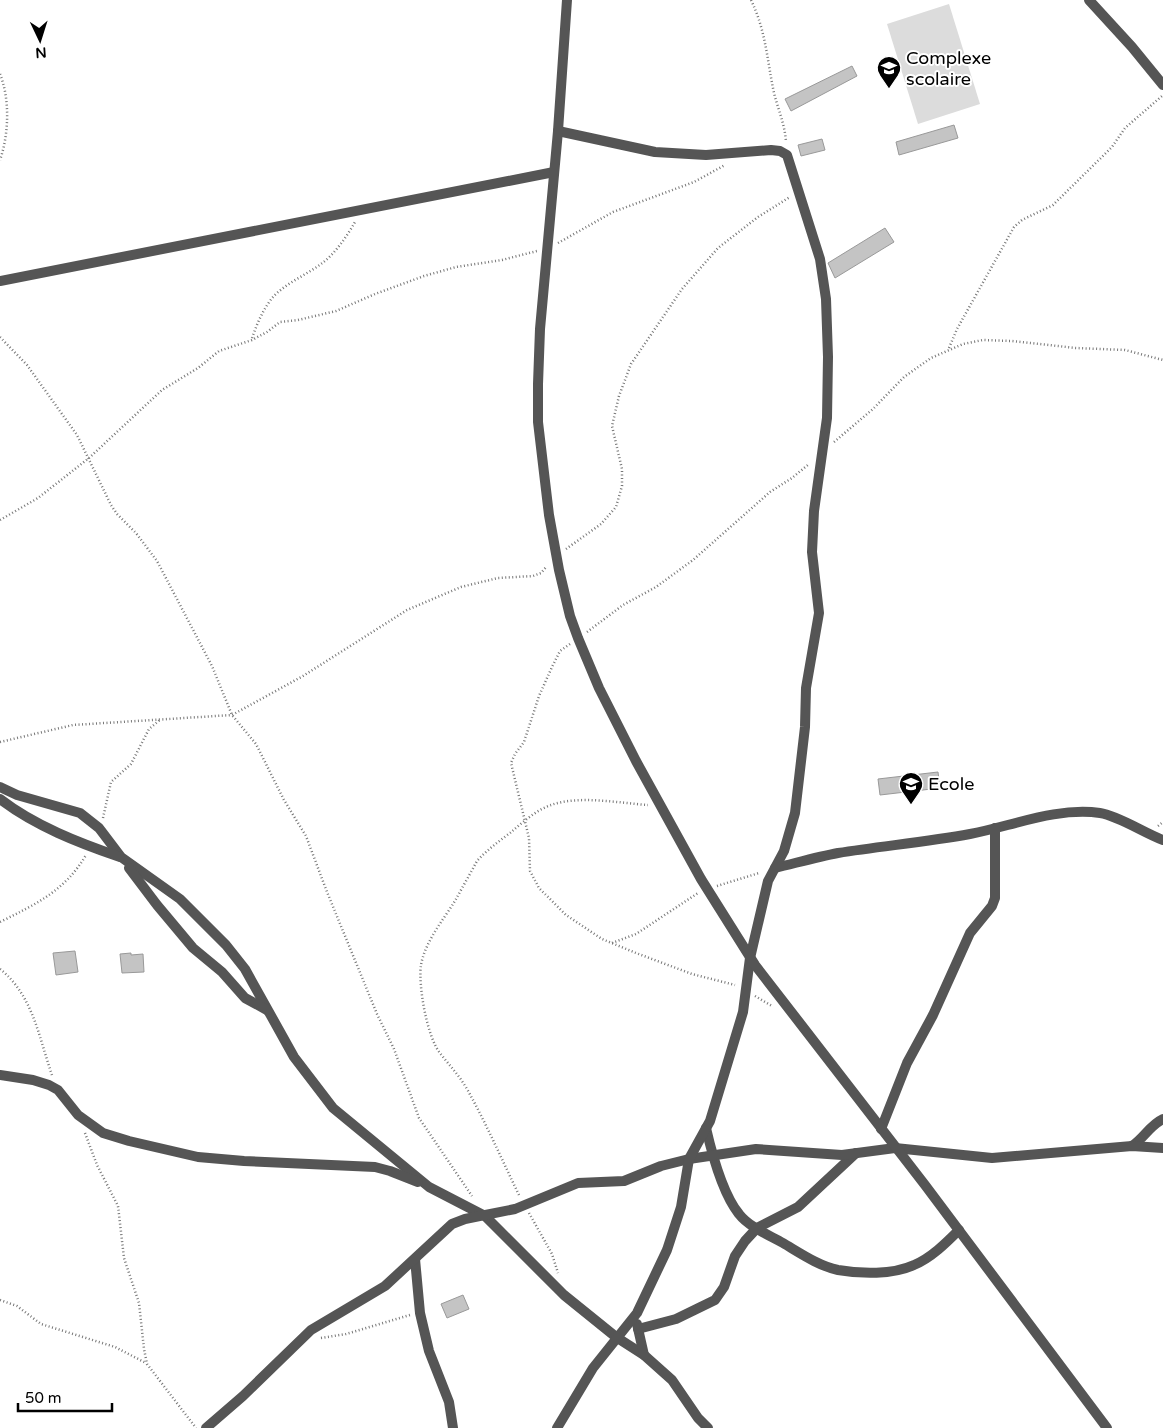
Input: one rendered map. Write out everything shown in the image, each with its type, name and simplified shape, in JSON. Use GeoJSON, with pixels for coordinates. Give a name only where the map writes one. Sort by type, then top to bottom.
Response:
{"type":"FeatureCollection","features":[{"type":"Feature","properties":{"kind":"street"},"geometry":{"type":"LineString","coordinates":[[567,0],[558,131],[540,329],[538,422],[543,471],[556,556],[570,616],[578,638],[599,688],[636,761],[707,888],[750,958],[959,1230],[1107,1428]]}},
{"type":"Feature","properties":{"kind":"street"},"geometry":{"type":"LineString","coordinates":[[1089,0],[1132,47],[1163,85]]}},
{"type":"Feature","properties":{"kind":"street"},"geometry":{"type":"LineString","coordinates":[[557,1428],[593,1368],[637,1313],[667,1250],[681,1208],[689,1159],[710,1121],[743,1012],[750,958],[768,881],[784,851],[795,813],[805,727],[806,688],[819,613],[812,552],[814,512],[827,418],[828,357],[826,299],[820,259],[787,156],[780,151],[771,150],[706,154],[655,152],[558,131]]}},
{"type":"Feature","properties":{"kind":"street"},"geometry":{"type":"LineString","coordinates":[[0,281],[554,172]]}},
{"type":"Feature","properties":{"kind":"street"},"geometry":{"type":"LineString","coordinates":[[0,787],[17,795],[80,813],[99,828],[193,948],[222,972],[245,998],[268,1011]]}},
{"type":"Feature","properties":{"kind":"street"},"geometry":{"type":"LineString","coordinates":[[0,799],[16,811],[44,826],[121,857],[180,899],[226,945],[245,969],[294,1057],[333,1108],[429,1187]]}},
{"type":"Feature","properties":{"kind":"street"},"geometry":{"type":"LineString","coordinates":[[775,868],[839,853],[944,838],[1049,816],[1094,813],[1115,818],[1146,834],[1163,840]]}},
{"type":"Feature","properties":{"kind":"street"},"geometry":{"type":"LineString","coordinates":[[881,1129],[907,1063],[933,1014],[970,932],[992,906],[995,898],[995,828]]}},
{"type":"Feature","properties":{"kind":"street"},"geometry":{"type":"LineString","coordinates":[[0,1075],[34,1080],[58,1090],[78,1115],[103,1133],[129,1141],[198,1157],[375,1167],[429,1187],[485,1216],[564,1295],[616,1337],[644,1355],[672,1380],[698,1418],[708,1428]]}},
{"type":"Feature","properties":{"kind":"street"},"geometry":{"type":"LineString","coordinates":[[1132,1146],[1141,1140],[1152,1125],[1163,1120]]}},
{"type":"Feature","properties":{"kind":"street"},"geometry":{"type":"LineString","coordinates":[[706,1128],[712,1155],[730,1199],[739,1215],[797,1252],[837,1270],[886,1274],[914,1265],[942,1247],[959,1230]]}},
{"type":"Feature","properties":{"kind":"street"},"geometry":{"type":"LineString","coordinates":[[206,1428],[243,1396],[311,1330],[385,1286],[452,1224],[465,1219],[485,1216],[524,1205],[578,1183],[624,1181],[661,1166],[689,1159],[756,1149],[842,1155],[896,1148],[992,1158],[1132,1146],[1163,1148]]}},
{"type":"Feature","properties":{"kind":"street"},"geometry":{"type":"LineString","coordinates":[[638,1330],[676,1319],[714,1300],[724,1287],[735,1256],[757,1228],[798,1207],[856,1153]]}},
{"type":"Feature","properties":{"kind":"street"},"geometry":{"type":"LineString","coordinates":[[415,1259],[420,1313],[429,1351],[448,1402],[453,1428]]}},
{"type":"Feature","properties":{"kind":"street"},"geometry":{"type":"LineString","coordinates":[[637,1313],[638,1330],[644,1355]]}},
{"type":"Feature","properties":{"kind":"path"},"geometry":{"type":"LineString","coordinates":[[751,0],[764,34],[774,94],[786,134],[787,156]]}},
{"type":"Feature","properties":{"kind":"path"},"geometry":{"type":"LineString","coordinates":[[0,74],[5,86],[7,116],[0,160]]}},
{"type":"Feature","properties":{"kind":"path"},"geometry":{"type":"LineString","coordinates":[[948,349],[957,329],[1014,227],[1022,220],[1053,205],[1112,147],[1125,128],[1163,95]]}},
{"type":"Feature","properties":{"kind":"path"},"geometry":{"type":"LineString","coordinates":[[0,520],[38,498],[88,458],[162,390],[198,368],[219,351],[252,340],[280,322],[298,320],[336,311],[424,276],[456,267],[502,260],[548,249],[613,212],[694,182],[729,164]]}},
{"type":"Feature","properties":{"kind":"path"},"geometry":{"type":"LineString","coordinates":[[0,742],[73,725],[232,715],[303,676],[407,610],[461,587],[498,578],[533,576],[541,573],[556,556],[601,524],[616,507],[622,486],[622,469],[612,426],[619,396],[632,364],[682,289],[718,248],[758,217],[800,192]]}},
{"type":"Feature","properties":{"kind":"path"},"geometry":{"type":"LineString","coordinates":[[252,340],[259,318],[274,297],[284,288],[322,263],[334,251],[354,224],[361,209]]}},
{"type":"Feature","properties":{"kind":"path"},"geometry":{"type":"LineString","coordinates":[[0,337],[27,365],[77,435],[117,514],[136,533],[157,561],[212,666],[232,715],[256,744],[284,800],[306,836],[377,1014],[394,1049],[419,1118],[485,1216]]}},
{"type":"Feature","properties":{"kind":"path"},"geometry":{"type":"LineString","coordinates":[[777,1010],[730,982],[692,974],[602,939],[566,914],[539,888],[530,871],[529,838],[511,763],[524,742],[539,696],[560,651],[607,616],[656,587],[694,560],[770,492],[792,478],[873,409],[904,377],[931,358],[948,349],[983,340],[1012,341],[1076,348],[1125,350],[1163,360]]}},
{"type":"Feature","properties":{"kind":"path"},"geometry":{"type":"LineString","coordinates":[[564,1295],[552,1254],[524,1205],[468,1089],[439,1052],[430,1033],[425,1008],[421,966],[430,943],[477,861],[486,851],[525,820],[549,805],[565,801],[601,801],[662,807]]}},
{"type":"Feature","properties":{"kind":"path"},"geometry":{"type":"LineString","coordinates":[[612,943],[636,934],[707,888],[775,868]]}},
{"type":"Feature","properties":{"kind":"path"},"geometry":{"type":"LineString","coordinates":[[0,969],[24,995],[31,1009],[58,1090]]}},
{"type":"Feature","properties":{"kind":"path"},"geometry":{"type":"LineString","coordinates":[[78,1115],[97,1165],[118,1206],[124,1258],[139,1303],[147,1364]]}},
{"type":"Feature","properties":{"kind":"path"},"geometry":{"type":"LineString","coordinates":[[0,1300],[17,1306],[41,1324],[114,1347],[147,1364],[196,1428]]}},
{"type":"Feature","properties":{"kind":"path"},"geometry":{"type":"LineString","coordinates":[[300,1341],[346,1334],[420,1313]]}},
{"type":"Feature","properties":{"kind":"shaded area"},"geometry":{"type":"Polygon","coordinates":[[[949,4],[980,104],[918,124],[887,24],[949,4]]]}},
{"type":"Feature","properties":{"kind":"building"},"geometry":{"type":"Polygon","coordinates":[[[852,66],[857,76],[791,111],[785,99],[852,66]]]}},
{"type":"Feature","properties":{"kind":"building"},"geometry":{"type":"Polygon","coordinates":[[[954,125],[958,138],[899,155],[896,142],[954,125]]]}},
{"type":"Feature","properties":{"kind":"building"},"geometry":{"type":"Polygon","coordinates":[[[822,139],[825,150],[801,156],[798,145],[822,139]]]}},
{"type":"Feature","properties":{"kind":"building"},"geometry":{"type":"Polygon","coordinates":[[[885,228],[894,242],[835,278],[828,263],[885,228]]]}},
{"type":"Feature","properties":{"kind":"building"},"geometry":{"type":"Polygon","coordinates":[[[938,772],[940,788],[880,795],[878,779],[938,772]]]}},
{"type":"Feature","properties":{"kind":"building"},"geometry":{"type":"Polygon","coordinates":[[[75,951],[78,972],[56,975],[53,953],[75,951]]]}},
{"type":"Feature","properties":{"kind":"building"},"geometry":{"type":"Polygon","coordinates":[[[131,953],[131,955],[143,954],[144,972],[122,973],[120,954],[131,953]]]}},
{"type":"Feature","properties":{"kind":"building"},"geometry":{"type":"Polygon","coordinates":[[[463,1295],[469,1309],[447,1318],[441,1304],[463,1295]]]}},
{"type":"Feature","properties":{"kind":"place","name":"Complexe scolaire"},"geometry":{"type":"Point","coordinates":[889,89]}},
{"type":"Feature","properties":{"kind":"place","name":"Ecole"},"geometry":{"type":"Point","coordinates":[911,805]}}]}
